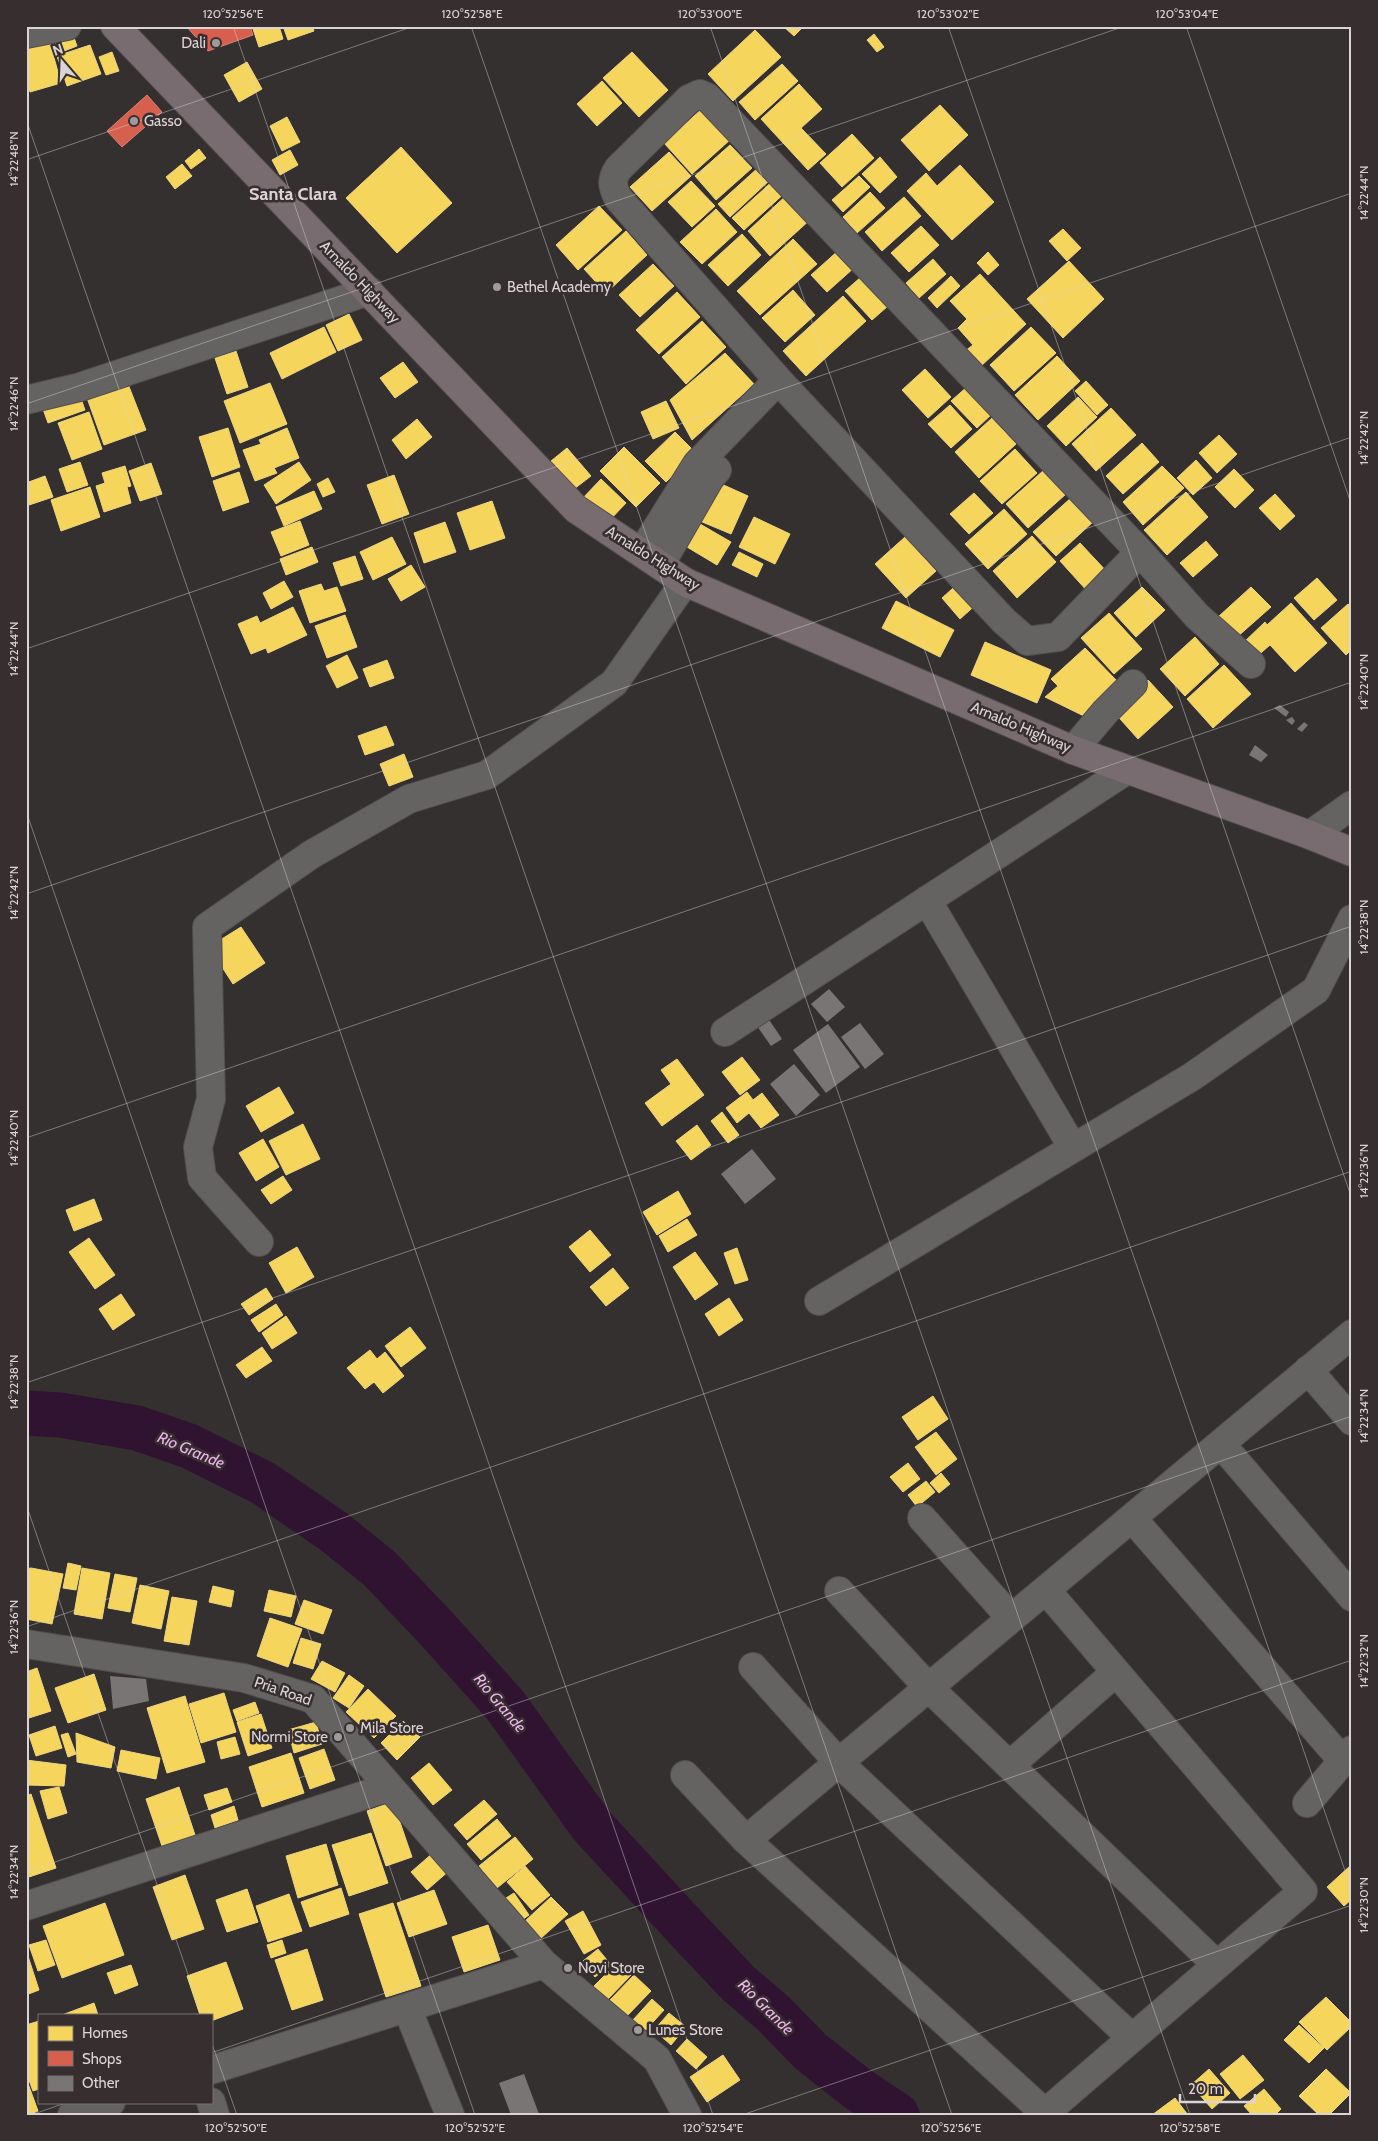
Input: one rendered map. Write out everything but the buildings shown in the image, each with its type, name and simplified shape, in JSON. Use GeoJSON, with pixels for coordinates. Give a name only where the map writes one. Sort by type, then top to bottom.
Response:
{"type":"FeatureCollection","features":[{"type":"Feature","properties":{"kind":"main road","name":"Arnaldo Highway"},"geometry":{"type":"LineString","coordinates":[[115,26],[576,509],[685,582],[1073,750],[1310,835],[1352,852]]}},
{"type":"Feature","properties":{"kind":"street"},"geometry":{"type":"LineString","coordinates":[[26,34],[67,26]]}},
{"type":"Feature","properties":{"kind":"street"},"geometry":{"type":"LineString","coordinates":[[1140,552],[1058,637],[1027,641],[1004,621],[784,387],[618,198],[613,188],[612,178],[618,169],[689,98],[695,95],[707,97],[1140,552],[1197,616],[1252,664]]}},
{"type":"Feature","properties":{"kind":"street"},"geometry":{"type":"LineString","coordinates":[[26,400],[80,388],[368,291]]}},
{"type":"Feature","properties":{"kind":"street"},"geometry":{"type":"LineString","coordinates":[[651,558],[703,471],[784,387]]}},
{"type":"Feature","properties":{"kind":"street"},"geometry":{"type":"LineString","coordinates":[[259,1242],[202,1178],[198,1147],[212,1099],[207,927],[312,854],[409,799],[487,775],[614,682],[685,582]]}},
{"type":"Feature","properties":{"kind":"street"},"geometry":{"type":"LineString","coordinates":[[1073,750],[1106,711],[1133,684]]}},
{"type":"Feature","properties":{"kind":"street"},"geometry":{"type":"LineString","coordinates":[[725,1032],[1127,770]]}},
{"type":"Feature","properties":{"kind":"street"},"geometry":{"type":"LineString","coordinates":[[1310,835],[1352,805]]}},
{"type":"Feature","properties":{"kind":"street"},"geometry":{"type":"LineString","coordinates":[[927,900],[1073,1148]]}},
{"type":"Feature","properties":{"kind":"street"},"geometry":{"type":"LineString","coordinates":[[819,1300],[1193,1076],[1316,990],[1352,919]]}},
{"type":"Feature","properties":{"kind":"street"},"geometry":{"type":"LineString","coordinates":[[746,1840],[1352,1334]]}},
{"type":"Feature","properties":{"kind":"street"},"geometry":{"type":"LineString","coordinates":[[1308,1370],[1352,1421]]}},
{"type":"Feature","properties":{"kind":"street"},"geometry":{"type":"LineString","coordinates":[[1221,1444],[1352,1598]]}},
{"type":"Feature","properties":{"kind":"street"},"geometry":{"type":"LineString","coordinates":[[922,1518],[1011,1618]]}},
{"type":"Feature","properties":{"kind":"street"},"geometry":{"type":"LineString","coordinates":[[1132,1518],[1347,1756],[1307,1803]]}},
{"type":"Feature","properties":{"kind":"street"},"geometry":{"type":"LineString","coordinates":[[685,1774],[746,1840],[1045,2113],[1303,1891],[1046,1590]]}},
{"type":"Feature","properties":{"kind":"street"},"geometry":{"type":"LineString","coordinates":[[838,1591],[929,1688],[1217,1965]]}},
{"type":"Feature","properties":{"kind":"street","name":"Pria Road"},"geometry":{"type":"LineString","coordinates":[[26,1644],[244,1678],[313,1699],[544,1964],[657,2060],[687,2115]]}},
{"type":"Feature","properties":{"kind":"street"},"geometry":{"type":"LineString","coordinates":[[753,1667],[839,1762],[1132,2038]]}},
{"type":"Feature","properties":{"kind":"street"},"geometry":{"type":"LineString","coordinates":[[1010,1765],[1116,1672]]}},
{"type":"Feature","properties":{"kind":"street"},"geometry":{"type":"LineString","coordinates":[[26,1906],[389,1788]]}},
{"type":"Feature","properties":{"kind":"street"},"geometry":{"type":"LineString","coordinates":[[212,2070],[544,1964]]}},
{"type":"Feature","properties":{"kind":"street"},"geometry":{"type":"LineString","coordinates":[[407,2008],[450,2115]]}},
{"type":"Feature","properties":{"kind":"street"},"geometry":{"type":"LineString","coordinates":[[72,2115],[105,2104]]}},
{"type":"Feature","properties":{"kind":"waterway","name":"Rio Grande"},"geometry":{"type":"LineString","coordinates":[[26,1413],[60,1415],[137,1428],[189,1446],[263,1483],[333,1531],[379,1568],[505,1705],[592,1826],[739,1984],[773,2013],[811,2052],[858,2089],[897,2115]]}},
{"type":"Feature","properties":{"kind":"place","name":"Dali"},"geometry":{"type":"Point","coordinates":[216,43]}},
{"type":"Feature","properties":{"kind":"place","name":"Gasso"},"geometry":{"type":"Point","coordinates":[134,121]}},
{"type":"Feature","properties":{"kind":"place","name":"Bethel Academy"},"geometry":{"type":"Point","coordinates":[497,287]}},
{"type":"Feature","properties":{"kind":"place","name":"Mila Store"},"geometry":{"type":"Point","coordinates":[350,1728]}},
{"type":"Feature","properties":{"kind":"place","name":"Normi Store"},"geometry":{"type":"Point","coordinates":[338,1737]}},
{"type":"Feature","properties":{"kind":"place","name":"Novi Store"},"geometry":{"type":"Point","coordinates":[568,1968]}},
{"type":"Feature","properties":{"kind":"place","name":"Lunes Store"},"geometry":{"type":"Point","coordinates":[638,2030]}},
{"type":"Feature","properties":{"kind":"district","name":"Santa Clara"},"geometry":{"type":"Point","coordinates":[293,194]}}]}
